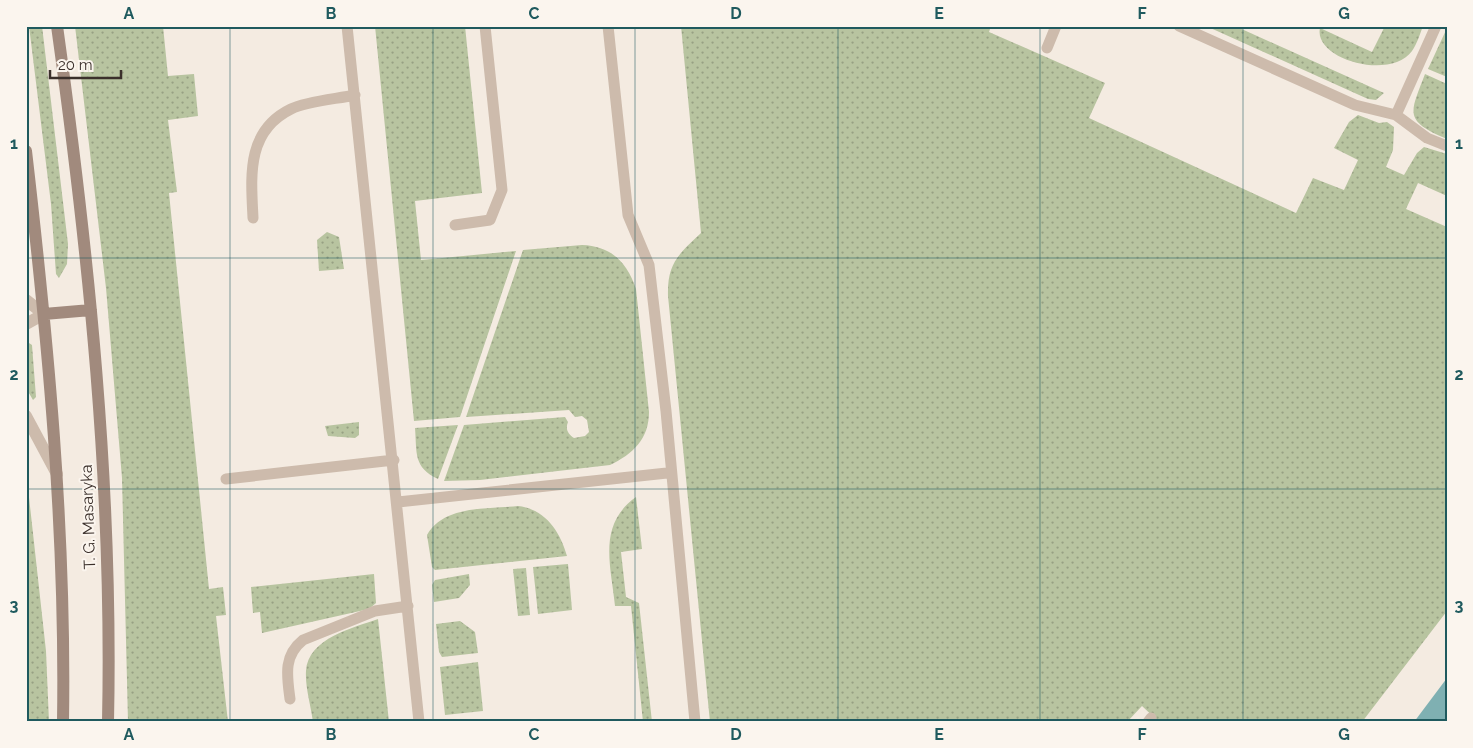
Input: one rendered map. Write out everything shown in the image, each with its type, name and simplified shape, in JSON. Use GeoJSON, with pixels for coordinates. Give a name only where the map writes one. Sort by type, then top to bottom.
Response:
{"type":"FeatureCollection","features":[{"type":"Feature","properties":{"kind":"street","name":"T. G. Masaryka"},"geometry":{"type":"LineString","coordinates":[[57,26],[91,310],[106,526],[108,722]]}},
{"type":"Feature","properties":{"kind":"street","name":"T. G. Masaryka"},"geometry":{"type":"LineString","coordinates":[[26,151],[44,314],[57,475],[63,639],[63,722]]}},
{"type":"Feature","properties":{"kind":"street"},"geometry":{"type":"LineString","coordinates":[[26,300],[44,314]]}},
{"type":"Feature","properties":{"kind":"street"},"geometry":{"type":"LineString","coordinates":[[26,324],[44,314],[91,310]]}},
{"type":"Feature","properties":{"kind":"street"},"geometry":{"type":"LineString","coordinates":[[26,416],[57,475]]}},
{"type":"Feature","properties":{"kind":"lane"},"geometry":{"type":"LineString","coordinates":[[347,26],[394,460],[419,722]]}},
{"type":"Feature","properties":{"kind":"lane"},"geometry":{"type":"LineString","coordinates":[[455,225],[490,220],[502,190],[485,26]]}},
{"type":"Feature","properties":{"kind":"lane"},"geometry":{"type":"LineString","coordinates":[[608,26],[628,215],[649,265],[666,411],[695,722]]}},
{"type":"Feature","properties":{"kind":"lane"},"geometry":{"type":"LineString","coordinates":[[1048,48],[1056,26]]}},
{"type":"Feature","properties":{"kind":"lane"},"geometry":{"type":"LineString","coordinates":[[1179,26],[1355,105],[1396,115],[1426,138],[1447,146]]}},
{"type":"Feature","properties":{"kind":"lane"},"geometry":{"type":"LineString","coordinates":[[1396,115],[1436,26]]}},
{"type":"Feature","properties":{"kind":"lane"},"geometry":{"type":"LineString","coordinates":[[253,218],[251,179],[254,153],[265,131],[277,118],[292,109],[355,94]]}},
{"type":"Feature","properties":{"kind":"lane"},"geometry":{"type":"LineString","coordinates":[[226,479],[394,460]]}},
{"type":"Feature","properties":{"kind":"lane"},"geometry":{"type":"LineString","coordinates":[[398,502],[667,473]]}},
{"type":"Feature","properties":{"kind":"lane"},"geometry":{"type":"LineString","coordinates":[[290,699],[286,672],[288,657],[299,643],[333,626],[375,611],[408,606]]}},
{"type":"Feature","properties":{"kind":"green space"},"geometry":{"type":"Polygon","coordinates":[[[29,26],[42,26],[68,244],[67,264],[59,278],[56,274],[51,204],[29,26]]]}},
{"type":"Feature","properties":{"kind":"green space"},"geometry":{"type":"Polygon","coordinates":[[[75,26],[163,26],[168,76],[194,74],[198,116],[168,120],[177,192],[169,193],[209,589],[223,587],[226,615],[216,616],[228,722],[128,722],[122,478],[106,288],[75,26]]]}},
{"type":"Feature","properties":{"kind":"green space"},"geometry":{"type":"Polygon","coordinates":[[[375,26],[465,26],[482,193],[415,201],[421,260],[516,251],[460,417],[414,421],[375,26]]]}},
{"type":"Feature","properties":{"kind":"green space"},"geometry":{"type":"Polygon","coordinates":[[[681,26],[991,26],[989,32],[1105,83],[1089,118],[1296,213],[1313,178],[1344,190],[1358,160],[1334,148],[1349,122],[1358,115],[1379,123],[1387,122],[1394,127],[1393,150],[1386,167],[1404,175],[1417,153],[1424,147],[1447,154],[1447,196],[1418,183],[1406,209],[1447,227],[1447,611],[1362,722],[1159,722],[1142,706],[1127,722],[710,722],[668,296],[668,285],[672,267],[686,247],[701,233],[681,26]]]}},
{"type":"Feature","properties":{"kind":"green space"},"geometry":{"type":"Polygon","coordinates":[[[1206,26],[1235,26],[1384,93],[1376,100],[1368,99],[1206,26]]]}},
{"type":"Feature","properties":{"kind":"green space"},"geometry":{"type":"Polygon","coordinates":[[[1385,26],[1423,26],[1412,51],[1401,60],[1387,64],[1371,65],[1340,57],[1328,49],[1321,39],[1320,28],[1372,52],[1385,26]]]}},
{"type":"Feature","properties":{"kind":"green space"},"geometry":{"type":"Polygon","coordinates":[[[1447,28],[1447,77],[1428,69],[1447,28]]]}},
{"type":"Feature","properties":{"kind":"green space"},"geometry":{"type":"Polygon","coordinates":[[[1425,74],[1447,84],[1447,139],[1423,126],[1417,121],[1414,114],[1416,98],[1425,74]]]}},
{"type":"Feature","properties":{"kind":"green space"},"geometry":{"type":"Polygon","coordinates":[[[327,232],[339,237],[344,269],[319,271],[317,240],[327,232]]]}},
{"type":"Feature","properties":{"kind":"green space"},"geometry":{"type":"Polygon","coordinates":[[[582,245],[601,248],[616,257],[628,271],[636,289],[649,412],[643,438],[626,456],[610,465],[480,480],[444,481],[464,425],[565,417],[568,422],[568,431],[574,438],[585,436],[589,432],[587,420],[582,416],[575,417],[569,410],[466,417],[523,250],[582,245]]]}},
{"type":"Feature","properties":{"kind":"green space"},"geometry":{"type":"Polygon","coordinates":[[[26,341],[32,345],[36,397],[33,400],[26,388],[26,341]]]}},
{"type":"Feature","properties":{"kind":"green space"},"geometry":{"type":"Polygon","coordinates":[[[359,422],[359,435],[355,438],[328,436],[325,426],[359,422]]]}},
{"type":"Feature","properties":{"kind":"green space"},"geometry":{"type":"Polygon","coordinates":[[[458,425],[438,479],[420,464],[415,428],[458,425]]]}},
{"type":"Feature","properties":{"kind":"green space"},"geometry":{"type":"Polygon","coordinates":[[[26,470],[46,651],[49,722],[26,722],[26,470]]]}},
{"type":"Feature","properties":{"kind":"green space"},"geometry":{"type":"Polygon","coordinates":[[[636,497],[642,549],[621,552],[626,597],[639,603],[652,722],[643,722],[631,606],[615,606],[609,547],[611,533],[616,520],[624,508],[636,497]]]}},
{"type":"Feature","properties":{"kind":"green space"},"geometry":{"type":"Polygon","coordinates":[[[518,506],[536,512],[550,523],[556,530],[567,556],[435,570],[432,567],[427,535],[444,518],[468,510],[518,506]]]}},
{"type":"Feature","properties":{"kind":"green space"},"geometry":{"type":"Polygon","coordinates":[[[568,564],[572,610],[538,614],[533,567],[568,564]]]}},
{"type":"Feature","properties":{"kind":"green space"},"geometry":{"type":"Polygon","coordinates":[[[526,568],[530,615],[518,616],[513,569],[526,568]]]}},
{"type":"Feature","properties":{"kind":"green space"},"geometry":{"type":"Polygon","coordinates":[[[374,574],[376,603],[369,609],[262,633],[260,612],[253,613],[251,587],[374,574]]]}},
{"type":"Feature","properties":{"kind":"green space"},"geometry":{"type":"Polygon","coordinates":[[[469,574],[470,585],[459,598],[434,602],[432,585],[435,580],[469,574]]]}},
{"type":"Feature","properties":{"kind":"green space"},"geometry":{"type":"Polygon","coordinates":[[[378,619],[389,722],[313,722],[307,690],[306,671],[309,660],[315,650],[333,636],[378,619]]]}},
{"type":"Feature","properties":{"kind":"green space"},"geometry":{"type":"Polygon","coordinates":[[[460,621],[475,632],[478,653],[442,657],[439,652],[436,624],[460,621]]]}},
{"type":"Feature","properties":{"kind":"green space"},"geometry":{"type":"Polygon","coordinates":[[[478,662],[483,711],[445,715],[440,667],[478,662]]]}},
{"type":"Feature","properties":{"kind":"water"},"geometry":{"type":"Polygon","coordinates":[[[1447,678],[1447,722],[1414,722],[1447,678]]]}}]}
